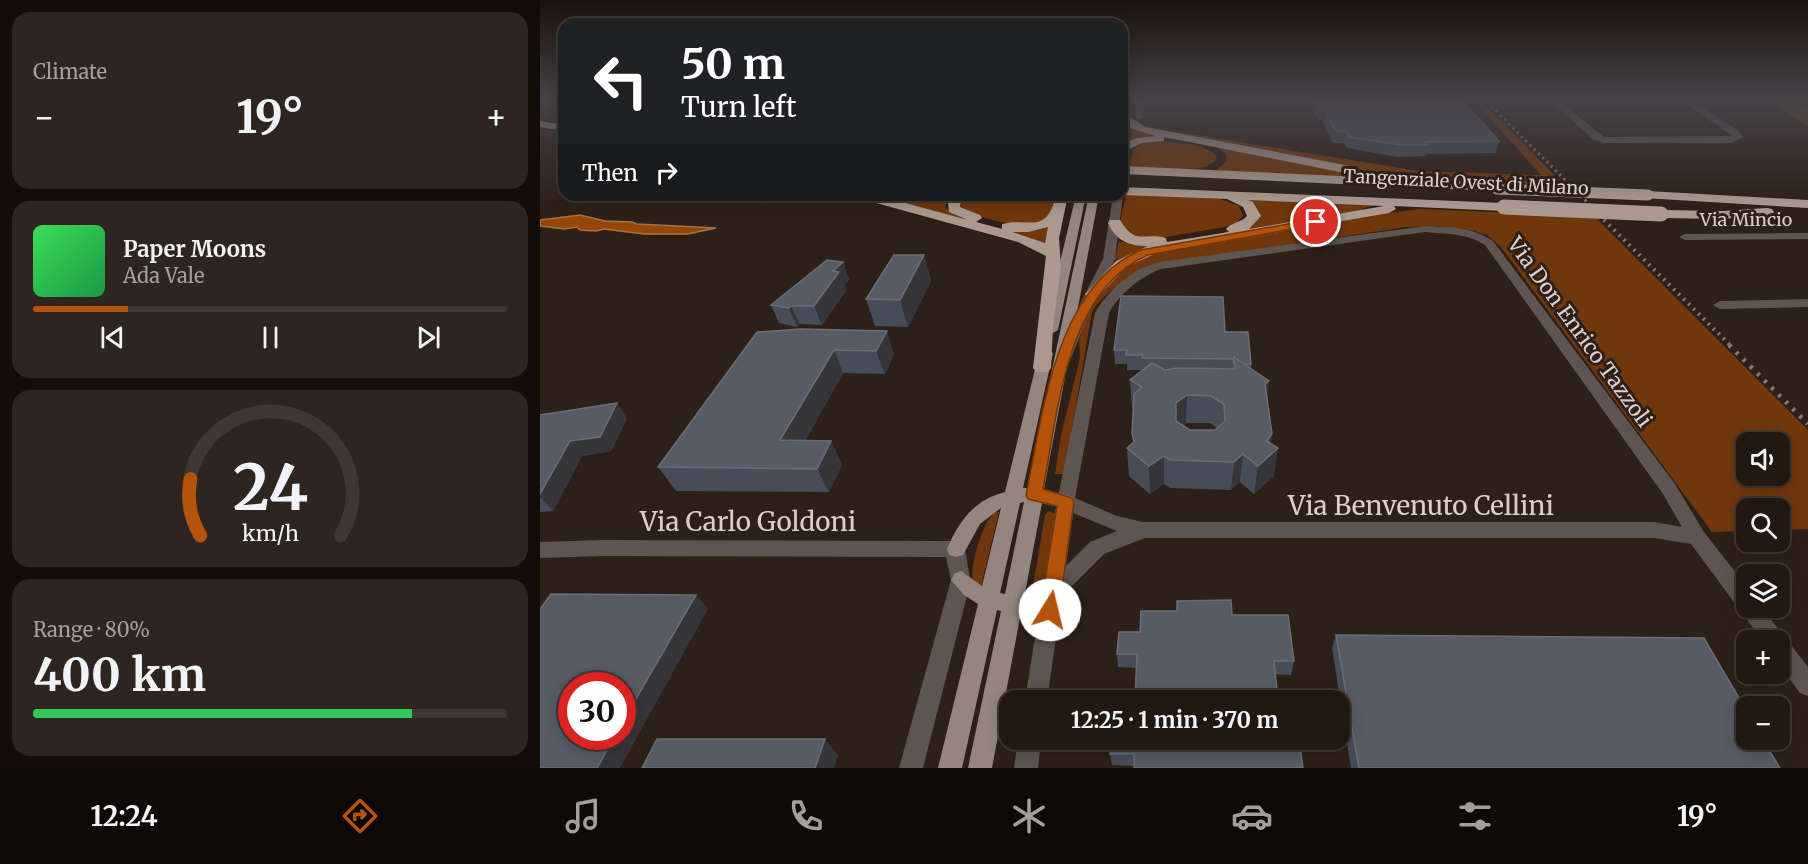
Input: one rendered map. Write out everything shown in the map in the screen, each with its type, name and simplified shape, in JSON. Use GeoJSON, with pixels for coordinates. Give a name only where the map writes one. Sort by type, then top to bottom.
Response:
{"type":"FeatureCollection","features":[{"type":"Feature","properties":{"kind":"highway"},"geometry":{"type":"LineString","coordinates":[[1164,134],[1425,183]]}},
{"type":"Feature","properties":{"kind":"highway"},"geometry":{"type":"LineString","coordinates":[[1168,134],[1175,136]]}},
{"type":"Feature","properties":{"kind":"highway"},"geometry":{"type":"LineString","coordinates":[[1128,147],[1140,141],[1164,139],[1209,148],[1221,153],[1225,160],[1210,170],[1182,172],[1139,181],[1128,187]]}},
{"type":"Feature","properties":{"kind":"highway"},"geometry":{"type":"LineString","coordinates":[[1182,172],[1496,188]]}},
{"type":"Feature","properties":{"kind":"highway"},"geometry":{"type":"LineString","coordinates":[[1128,173],[1139,181],[1225,195],[1724,214],[1769,212],[1808,214]]}},
{"type":"Feature","properties":{"kind":"highway","name":"Tangenziale Ovest di Milano"},"geometry":{"type":"LineString","coordinates":[[1128,178],[1139,181],[1504,204]]}},
{"type":"Feature","properties":{"kind":"highway","name":"Tangenziale Ovest di Milano"},"geometry":{"type":"LineString","coordinates":[[1128,183],[1139,181],[1496,188],[1808,204]]}},
{"type":"Feature","properties":{"kind":"highway"},"geometry":{"type":"LineString","coordinates":[[1114,223],[1120,234],[1127,238],[1151,242],[1219,232],[1242,227],[1252,221],[1254,214],[1250,207],[1225,195]]}},
{"type":"Feature","properties":{"kind":"highway"},"geometry":{"type":"LineString","coordinates":[[884,201],[1023,239],[1044,248],[1053,255]]}},
{"type":"Feature","properties":{"kind":"highway"},"geometry":{"type":"LineString","coordinates":[[956,201],[954,207],[957,212],[1010,228],[1038,227],[1050,221],[1057,213]]}},
{"type":"Feature","properties":{"kind":"highway"},"geometry":{"type":"LineString","coordinates":[[1042,369],[1045,327],[1053,281],[1052,238],[1060,201]]}},
{"type":"Feature","properties":{"kind":"highway"},"geometry":{"type":"LineString","coordinates":[[1093,294],[1121,264],[1153,249],[1389,209],[1445,204]]}},
{"type":"Feature","properties":{"kind":"main road"},"geometry":{"type":"LineString","coordinates":[[950,768],[1080,201]]}},
{"type":"Feature","properties":{"kind":"main road"},"geometry":{"type":"LineString","coordinates":[[980,768],[1093,201]]}},
{"type":"Feature","properties":{"kind":"main road"},"geometry":{"type":"LineString","coordinates":[[956,549],[970,521],[997,501],[1014,496],[1034,495],[1053,497],[1066,502]]}},
{"type":"Feature","properties":{"kind":"main road"},"geometry":{"type":"LineString","coordinates":[[961,580],[973,593],[989,601],[1012,604],[1041,598],[1052,592]]}},
{"type":"Feature","properties":{"kind":"street"},"geometry":{"type":"LineString","coordinates":[[1592,134],[1605,140],[1731,140],[1738,136],[1735,134]]}},
{"type":"Feature","properties":{"kind":"street"},"geometry":{"type":"LineString","coordinates":[[1059,369],[1081,316],[1109,259],[1117,201]]}},
{"type":"Feature","properties":{"kind":"street","name":"Via Don Enrico Tazzoli"},"geometry":{"type":"LineString","coordinates":[[1066,502],[1102,313],[1108,302],[1143,274],[1160,266],[1419,230],[1451,230],[1475,235],[1491,245],[1669,489],[1697,537],[1736,589]]}},
{"type":"Feature","properties":{"kind":"street","name":"Via Mincio"},"geometry":{"type":"LineString","coordinates":[[1684,237],[1808,237]]}},
{"type":"Feature","properties":{"kind":"street"},"geometry":{"type":"LineString","coordinates":[[1720,305],[1808,303]]}},
{"type":"Feature","properties":{"kind":"street"},"geometry":{"type":"LineString","coordinates":[[1037,690],[1066,502],[1114,523],[1143,530]]}},
{"type":"Feature","properties":{"kind":"street"},"geometry":{"type":"LineString","coordinates":[[1052,592],[1097,548],[1143,530]]}},
{"type":"Feature","properties":{"kind":"street","name":"Via Benvenuto Cellini"},"geometry":{"type":"LineString","coordinates":[[1143,530],[1654,530],[1697,537]]}},
{"type":"Feature","properties":{"kind":"street","name":"Via Carlo Goldoni"},"geometry":{"type":"LineString","coordinates":[[540,550],[601,548],[956,549]]}},
{"type":"Feature","properties":{"kind":"street"},"geometry":{"type":"LineString","coordinates":[[911,768],[961,580],[956,565],[956,549]]}},
{"type":"Feature","properties":{"kind":"street"},"geometry":{"type":"LineString","coordinates":[[1790,661],[1808,685]]}},
{"type":"Feature","properties":{"kind":"street"},"geometry":{"type":"LineString","coordinates":[[1026,768],[1029,750]]}},
{"type":"Feature","properties":{"kind":"shaded area"},"geometry":{"type":"Polygon","coordinates":[[[1131,134],[1157,134],[1189,140],[1166,139],[1130,142],[1131,134]]]}},
{"type":"Feature","properties":{"kind":"shaded area"},"geometry":{"type":"Polygon","coordinates":[[[1183,134],[1419,171],[1541,175],[1504,134],[1513,134],[1565,186],[1441,181],[1387,175],[1183,134]]]}},
{"type":"Feature","properties":{"kind":"shaded area"},"geometry":{"type":"Polygon","coordinates":[[[1164,141],[1207,149],[1217,158],[1202,168],[1163,170],[1130,167],[1135,147],[1143,143],[1164,141]]]}},
{"type":"Feature","properties":{"kind":"shaded area"},"geometry":{"type":"Polygon","coordinates":[[[1206,144],[1366,177],[1214,172],[1227,161],[1226,154],[1206,144]]]}},
{"type":"Feature","properties":{"kind":"shaded area"},"geometry":{"type":"Polygon","coordinates":[[[1128,194],[1220,199],[1239,206],[1243,216],[1237,222],[1225,227],[1148,240],[1122,231],[1120,223],[1125,201],[1128,201],[1128,194]]]}},
{"type":"Feature","properties":{"kind":"shaded area"},"geometry":{"type":"Polygon","coordinates":[[[1246,199],[1374,205],[1356,211],[1115,260],[1119,241],[1147,244],[1166,243],[1222,233],[1250,224],[1246,199]]]}},
{"type":"Feature","properties":{"kind":"shaded area"},"geometry":{"type":"Polygon","coordinates":[[[892,201],[948,201],[945,206],[955,214],[991,226],[1022,229],[1050,226],[1044,243],[892,201]]]}},
{"type":"Feature","properties":{"kind":"shaded area"},"geometry":{"type":"Polygon","coordinates":[[[1057,201],[1049,218],[1028,225],[978,216],[959,208],[958,202],[1057,201]]]}},
{"type":"Feature","properties":{"kind":"shaded area"},"geometry":{"type":"Polygon","coordinates":[[[1420,209],[1594,216],[1808,430],[1808,529],[1790,530],[1790,498],[1736,498],[1736,531],[1712,532],[1501,247],[1487,235],[1438,226],[1406,227],[1147,266],[1133,274],[1108,293],[1092,312],[1064,474],[1055,474],[1061,435],[1080,358],[1079,341],[1085,320],[1096,297],[1122,267],[1162,251],[1371,215],[1420,209]]]}},
{"type":"Feature","properties":{"kind":"shaded area"},"geometry":{"type":"Polygon","coordinates":[[[580,215],[605,221],[716,228],[688,234],[644,234],[604,229],[596,231],[580,230],[577,227],[564,229],[540,226],[540,220],[580,215]]]}},
{"type":"Feature","properties":{"kind":"shaded area"},"geometry":{"type":"Polygon","coordinates":[[[1049,511],[1056,514],[1044,586],[1036,590],[1033,586],[1045,515],[1049,511]]]}},
{"type":"Feature","properties":{"kind":"shaded area"},"geometry":{"type":"Polygon","coordinates":[[[995,512],[999,512],[980,590],[973,585],[975,557],[985,526],[995,512]]]}},
{"type":"Feature","properties":{"kind":"building"},"geometry":{"type":"Polygon","coordinates":[[[1347,134],[1493,134],[1499,141],[1426,142],[1428,145],[1400,145],[1349,137],[1347,134]]]}},
{"type":"Feature","properties":{"kind":"building"},"geometry":{"type":"Polygon","coordinates":[[[894,255],[924,255],[900,300],[866,299],[894,255]]]}},
{"type":"Feature","properties":{"kind":"building"},"geometry":{"type":"Polygon","coordinates":[[[827,260],[843,262],[833,271],[839,272],[814,306],[791,306],[789,308],[771,305],[827,260]]]}},
{"type":"Feature","properties":{"kind":"building"},"geometry":{"type":"Polygon","coordinates":[[[1121,296],[1223,297],[1225,332],[1248,332],[1251,364],[1243,364],[1234,357],[1234,364],[1233,359],[1142,358],[1143,355],[1126,355],[1127,350],[1114,350],[1121,296]]]}},
{"type":"Feature","properties":{"kind":"building"},"geometry":{"type":"Polygon","coordinates":[[[801,329],[887,331],[876,351],[834,350],[780,440],[831,441],[817,469],[658,467],[757,332],[801,329]]]}},
{"type":"Feature","properties":{"kind":"building"},"geometry":{"type":"Polygon","coordinates":[[[1234,357],[1269,381],[1265,384],[1272,434],[1267,441],[1278,448],[1258,466],[1243,454],[1234,462],[1170,460],[1164,456],[1149,466],[1127,448],[1134,442],[1132,433],[1134,394],[1142,387],[1130,380],[1152,363],[1165,370],[1177,368],[1235,369],[1234,357]],[[1187,395],[1176,403],[1176,421],[1190,430],[1215,430],[1225,421],[1224,404],[1211,396],[1187,395]]]}},
{"type":"Feature","properties":{"kind":"building"},"geometry":{"type":"Polygon","coordinates":[[[617,403],[600,437],[570,441],[540,494],[540,415],[617,403]]]}},
{"type":"Feature","properties":{"kind":"building"},"geometry":{"type":"Polygon","coordinates":[[[551,594],[696,595],[636,699],[636,672],[558,672],[558,750],[607,750],[597,768],[540,768],[540,609],[551,594]]]}},
{"type":"Feature","properties":{"kind":"building"},"geometry":{"type":"Polygon","coordinates":[[[1231,600],[1232,615],[1288,615],[1294,661],[1274,661],[1277,690],[1135,690],[1137,654],[1117,654],[1119,632],[1140,632],[1141,611],[1177,611],[1177,601],[1231,600]]]}},
{"type":"Feature","properties":{"kind":"building"},"geometry":{"type":"Polygon","coordinates":[[[1336,635],[1704,638],[1738,696],[1736,696],[1736,750],[1769,750],[1780,768],[1359,768],[1350,716],[1350,690],[1346,690],[1336,635]]]}},
{"type":"Feature","properties":{"kind":"building"},"geometry":{"type":"Polygon","coordinates":[[[657,739],[825,739],[815,768],[642,768],[657,739]]]}},
{"type":"Feature","properties":{"kind":"building"},"geometry":{"type":"Polygon","coordinates":[[[1110,750],[1301,750],[1303,768],[1134,768],[1134,754],[1110,754],[1110,750]]]}},
{"type":"Feature","properties":{"kind":"railway"},"geometry":{"type":"LineString","coordinates":[[1519,134],[1591,206]]}},
{"type":"Feature","properties":{"kind":"railway"},"geometry":{"type":"LineString","coordinates":[[1589,205],[1731,346]]}},
{"type":"Feature","properties":{"kind":"railway"},"geometry":{"type":"LineString","coordinates":[[1729,345],[1808,424]]}},
{"type":"Feature","properties":{"kind":"route"},"geometry":{"type":"LineString","coordinates":[[1050,610],[1066,502],[1053,497],[1034,495],[1059,369],[1087,303],[1114,270],[1145,252],[1316,222]]}}]}
